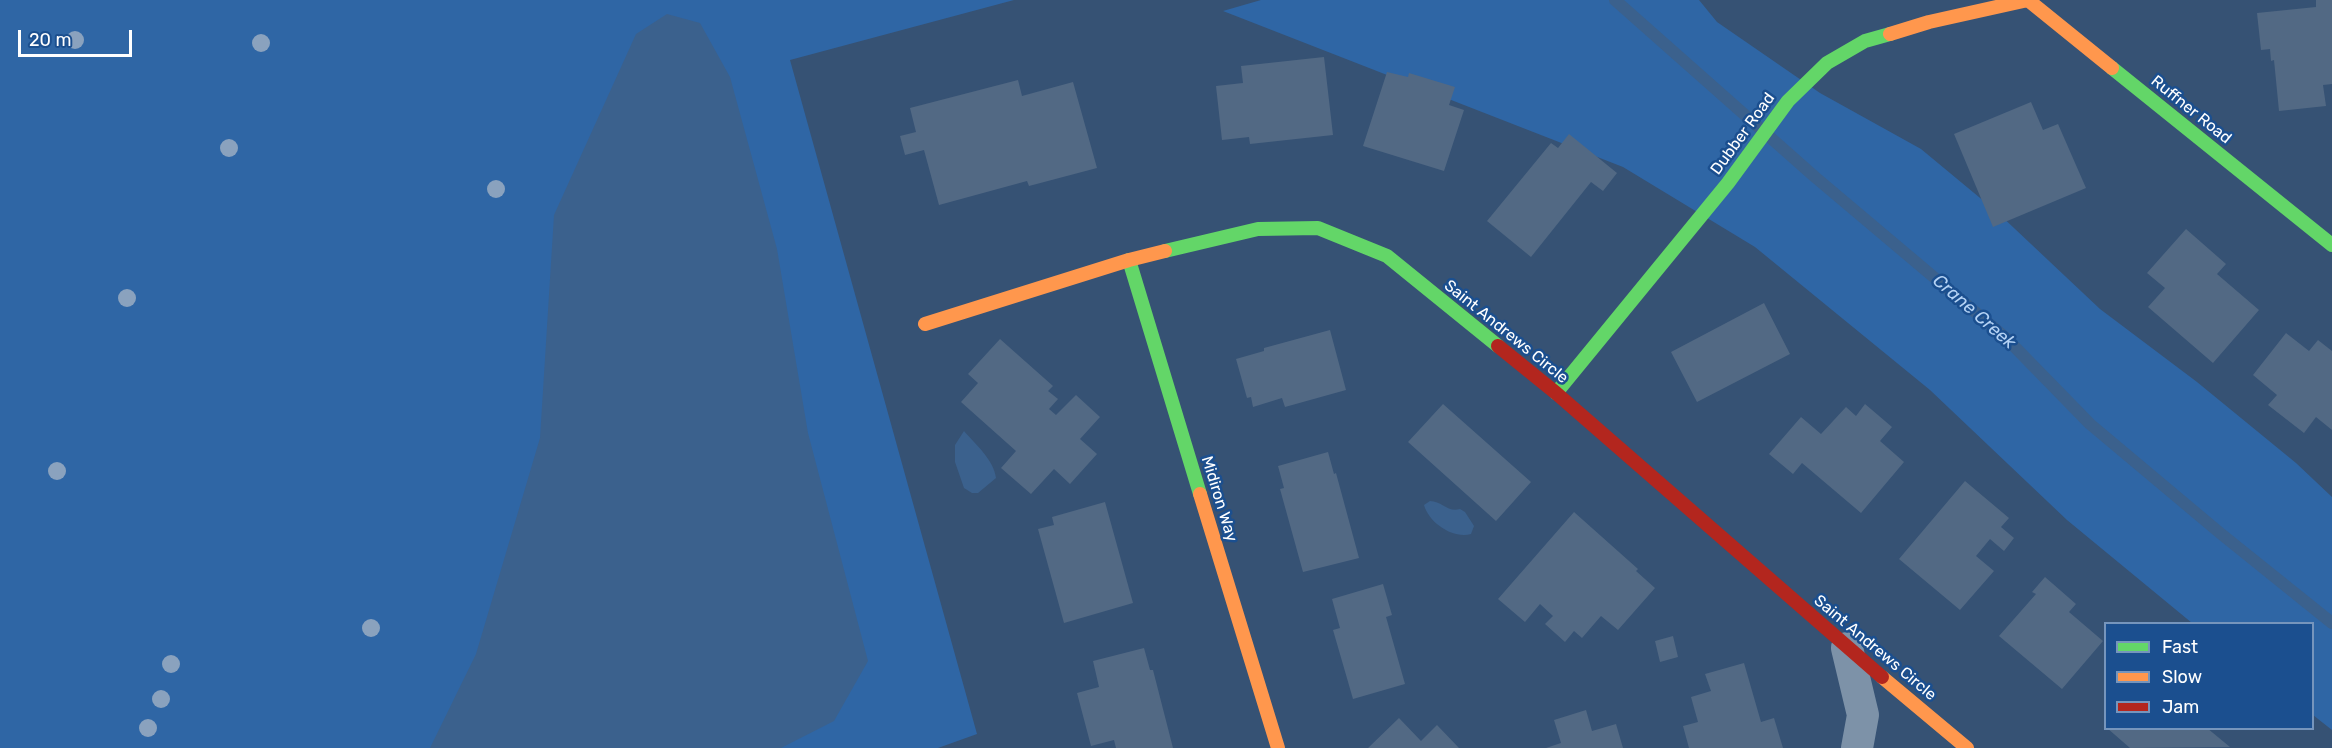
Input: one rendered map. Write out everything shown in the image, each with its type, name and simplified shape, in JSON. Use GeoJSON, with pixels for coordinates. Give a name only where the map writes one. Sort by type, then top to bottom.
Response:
{"type":"FeatureCollection","features":[{"type":"Feature","properties":{"kind":"street","name":"Dubber Road"},"geometry":{"type":"LineString","coordinates":[[1556,393],[1728,183],[1788,101],[1827,63],[1865,41],[1929,22],[2028,0]]}},
{"type":"Feature","properties":{"kind":"street","name":"Ruffner Road"},"geometry":{"type":"LineString","coordinates":[[2028,0],[2332,245]]}},
{"type":"Feature","properties":{"kind":"street","name":"Saint Andrews Circle"},"geometry":{"type":"LineString","coordinates":[[925,324],[1129,260],[1258,229],[1318,228],[1387,256],[1556,393],[1847,648],[1967,748]]}},
{"type":"Feature","properties":{"kind":"street","name":"Midiron Way"},"geometry":{"type":"LineString","coordinates":[[1129,260],[1278,748]]}},
{"type":"Feature","properties":{"kind":"street"},"geometry":{"type":"LineString","coordinates":[[1847,648],[1863,715],[1857,748]]}},
{"type":"Feature","properties":{"kind":"shaded area"},"geometry":{"type":"Polygon","coordinates":[[[0,0],[1014,0],[790,60],[977,734],[938,748],[0,748],[0,0]]]}},
{"type":"Feature","properties":{"kind":"shaded area"},"geometry":{"type":"Polygon","coordinates":[[[1261,0],[1699,0],[1717,22],[1820,93],[1921,149],[1997,212],[2100,309],[2197,382],[2296,463],[2332,497],[2332,730],[2314,716],[2314,622],[2191,622],[2067,520],[1930,390],[1755,247],[1623,167],[1223,11],[1261,0]]]}},
{"type":"Feature","properties":{"kind":"shaded area"},"geometry":{"type":"Polygon","coordinates":[[[667,14],[700,23],[730,77],[777,249],[808,433],[868,661],[834,721],[781,748],[430,748],[476,654],[540,438],[554,215],[636,34],[667,14]]]}},
{"type":"Feature","properties":{"kind":"shaded area"},"geometry":{"type":"Polygon","coordinates":[[[964,431],[984,453],[995,471],[996,478],[978,493],[972,493],[964,488],[955,462],[955,445],[964,431]]]}},
{"type":"Feature","properties":{"kind":"shaded area"},"geometry":{"type":"Polygon","coordinates":[[[1430,501],[1465,512],[1474,526],[1471,534],[1450,532],[1436,523],[1424,505],[1430,501]]]}},
{"type":"Feature","properties":{"kind":"building"},"geometry":{"type":"Polygon","coordinates":[[[2316,0],[2332,0],[2332,84],[2323,85],[2326,106],[2279,111],[2274,60],[2271,61],[2270,49],[2261,50],[2257,13],[2316,7],[2316,0]]]}},
{"type":"Feature","properties":{"kind":"building"},"geometry":{"type":"Polygon","coordinates":[[[1324,57],[1333,135],[1250,144],[1249,137],[1222,140],[1216,86],[1243,83],[1241,66],[1324,57]]]}},
{"type":"Feature","properties":{"kind":"building"},"geometry":{"type":"Polygon","coordinates":[[[1387,72],[1408,77],[1409,73],[1455,87],[1449,105],[1464,110],[1444,171],[1363,146],[1387,72]]]}},
{"type":"Feature","properties":{"kind":"building"},"geometry":{"type":"Polygon","coordinates":[[[1018,80],[1022,96],[1073,82],[1097,168],[1029,186],[1027,181],[939,205],[924,150],[905,155],[900,136],[916,132],[910,108],[1018,80]]]}},
{"type":"Feature","properties":{"kind":"building"},"geometry":{"type":"Polygon","coordinates":[[[2031,102],[2043,130],[2058,124],[2086,188],[1993,227],[1954,134],[2031,102]]]}},
{"type":"Feature","properties":{"kind":"building"},"geometry":{"type":"Polygon","coordinates":[[[1569,134],[1617,173],[1603,191],[1591,182],[1531,257],[1487,221],[1551,143],[1558,148],[1569,134]]]}},
{"type":"Feature","properties":{"kind":"building"},"geometry":{"type":"Polygon","coordinates":[[[2186,229],[2226,264],[2217,274],[2259,310],[2213,363],[2148,307],[2165,288],[2147,273],[2186,229]]]}},
{"type":"Feature","properties":{"kind":"building"},"geometry":{"type":"Polygon","coordinates":[[[1764,303],[1790,354],[1697,402],[1671,352],[1764,303]]]}},
{"type":"Feature","properties":{"kind":"building"},"geometry":{"type":"Polygon","coordinates":[[[1330,330],[1346,390],[1285,407],[1282,398],[1253,407],[1251,397],[1247,398],[1236,359],[1264,351],[1264,348],[1330,330]]]}},
{"type":"Feature","properties":{"kind":"building"},"geometry":{"type":"Polygon","coordinates":[[[2286,333],[2309,351],[2318,340],[2332,351],[2332,430],[2316,417],[2304,433],[2268,405],[2277,395],[2253,375],[2286,333]]]}},
{"type":"Feature","properties":{"kind":"building"},"geometry":{"type":"Polygon","coordinates":[[[1000,339],[1053,386],[1048,391],[1058,399],[1049,409],[1056,415],[1076,395],[1100,417],[1080,439],[1097,454],[1070,484],[1054,469],[1031,494],[1001,468],[1016,451],[961,402],[978,383],[968,374],[1000,339]]]}},
{"type":"Feature","properties":{"kind":"building"},"geometry":{"type":"Polygon","coordinates":[[[1443,404],[1531,482],[1496,521],[1408,442],[1443,404]]]}},
{"type":"Feature","properties":{"kind":"building"},"geometry":{"type":"Polygon","coordinates":[[[1865,404],[1892,427],[1880,441],[1904,462],[1861,513],[1802,463],[1793,474],[1769,454],[1801,417],[1821,434],[1846,407],[1856,416],[1865,404]]]}},
{"type":"Feature","properties":{"kind":"building"},"geometry":{"type":"Polygon","coordinates":[[[1328,452],[1359,558],[1303,572],[1280,489],[1284,488],[1278,466],[1328,452]]]}},
{"type":"Feature","properties":{"kind":"building"},"geometry":{"type":"Polygon","coordinates":[[[1965,481],[2009,518],[2001,527],[2014,538],[2004,551],[1990,539],[1976,556],[1994,571],[1960,610],[1899,559],[1965,481]]]}},
{"type":"Feature","properties":{"kind":"building"},"geometry":{"type":"Polygon","coordinates":[[[1105,502],[1133,603],[1064,623],[1038,529],[1054,525],[1052,517],[1105,502]]]}},
{"type":"Feature","properties":{"kind":"building"},"geometry":{"type":"Polygon","coordinates":[[[1574,512],[1638,569],[1636,571],[1655,588],[1618,630],[1601,616],[1582,638],[1574,631],[1565,642],[1545,624],[1553,616],[1540,604],[1525,622],[1498,599],[1574,512]]]}},
{"type":"Feature","properties":{"kind":"building"},"geometry":{"type":"Polygon","coordinates":[[[2045,577],[2076,604],[2069,612],[2103,641],[2062,689],[1999,636],[2036,594],[2032,592],[2045,577]]]}},
{"type":"Feature","properties":{"kind":"building"},"geometry":{"type":"Polygon","coordinates":[[[1383,584],[1392,615],[1386,617],[1405,684],[1353,699],[1333,630],[1340,628],[1332,599],[1383,584]]]}},
{"type":"Feature","properties":{"kind":"building"},"geometry":{"type":"Polygon","coordinates":[[[1673,636],[1678,657],[1660,662],[1655,641],[1673,636]]]}},
{"type":"Feature","properties":{"kind":"building"},"geometry":{"type":"Polygon","coordinates":[[[1144,648],[1150,670],[1153,670],[1173,748],[1116,748],[1114,740],[1091,746],[1077,693],[1099,687],[1093,661],[1144,648]]]}},
{"type":"Feature","properties":{"kind":"building"},"geometry":{"type":"Polygon","coordinates":[[[1744,663],[1761,722],[1774,718],[1783,748],[1689,748],[1683,726],[1698,722],[1691,697],[1711,691],[1705,674],[1744,663]]]}},
{"type":"Feature","properties":{"kind":"building"},"geometry":{"type":"Polygon","coordinates":[[[1586,710],[1592,731],[1616,724],[1623,748],[1546,748],[1561,743],[1554,720],[1586,710]]]}},
{"type":"Feature","properties":{"kind":"building"},"geometry":{"type":"Polygon","coordinates":[[[1399,718],[1421,741],[1437,725],[1459,748],[1368,748],[1399,718]]]}},
{"type":"Feature","properties":{"kind":"building"},"geometry":{"type":"Polygon","coordinates":[[[2109,730],[2209,730],[2230,747],[2130,748],[2109,730]]]}},
{"type":"Feature","properties":{"kind":"waterway","name":"Crane Creek"},"geometry":{"type":"LineString","coordinates":[[1615,0],[1815,177],[2006,338],[2090,424],[2332,623]]}},
{"type":"Feature","properties":{"kind":"traffic: fast"},"geometry":{"type":"LineString","coordinates":[[1556,393],[1728,183],[1788,101],[1827,63],[1865,41],[1890,34]]}},
{"type":"Feature","properties":{"kind":"traffic: fast"},"geometry":{"type":"LineString","coordinates":[[2112,68],[2332,245]]}},
{"type":"Feature","properties":{"kind":"traffic: fast"},"geometry":{"type":"LineString","coordinates":[[1165,251],[1258,229],[1318,228],[1387,256],[1498,346]]}},
{"type":"Feature","properties":{"kind":"traffic: fast"},"geometry":{"type":"LineString","coordinates":[[1129,260],[1200,494]]}},
{"type":"Feature","properties":{"kind":"traffic: slow"},"geometry":{"type":"LineString","coordinates":[[1890,34],[1929,22],[2028,0],[2112,68]]}},
{"type":"Feature","properties":{"kind":"traffic: slow"},"geometry":{"type":"LineString","coordinates":[[925,324],[1129,260],[1165,251]]}},
{"type":"Feature","properties":{"kind":"traffic: slow"},"geometry":{"type":"LineString","coordinates":[[1200,494],[1278,748]]}},
{"type":"Feature","properties":{"kind":"traffic: slow"},"geometry":{"type":"LineString","coordinates":[[1882,677],[1967,748]]}},
{"type":"Feature","properties":{"kind":"traffic: jam"},"geometry":{"type":"LineString","coordinates":[[1498,346],[1556,393],[1882,677]]}}]}
